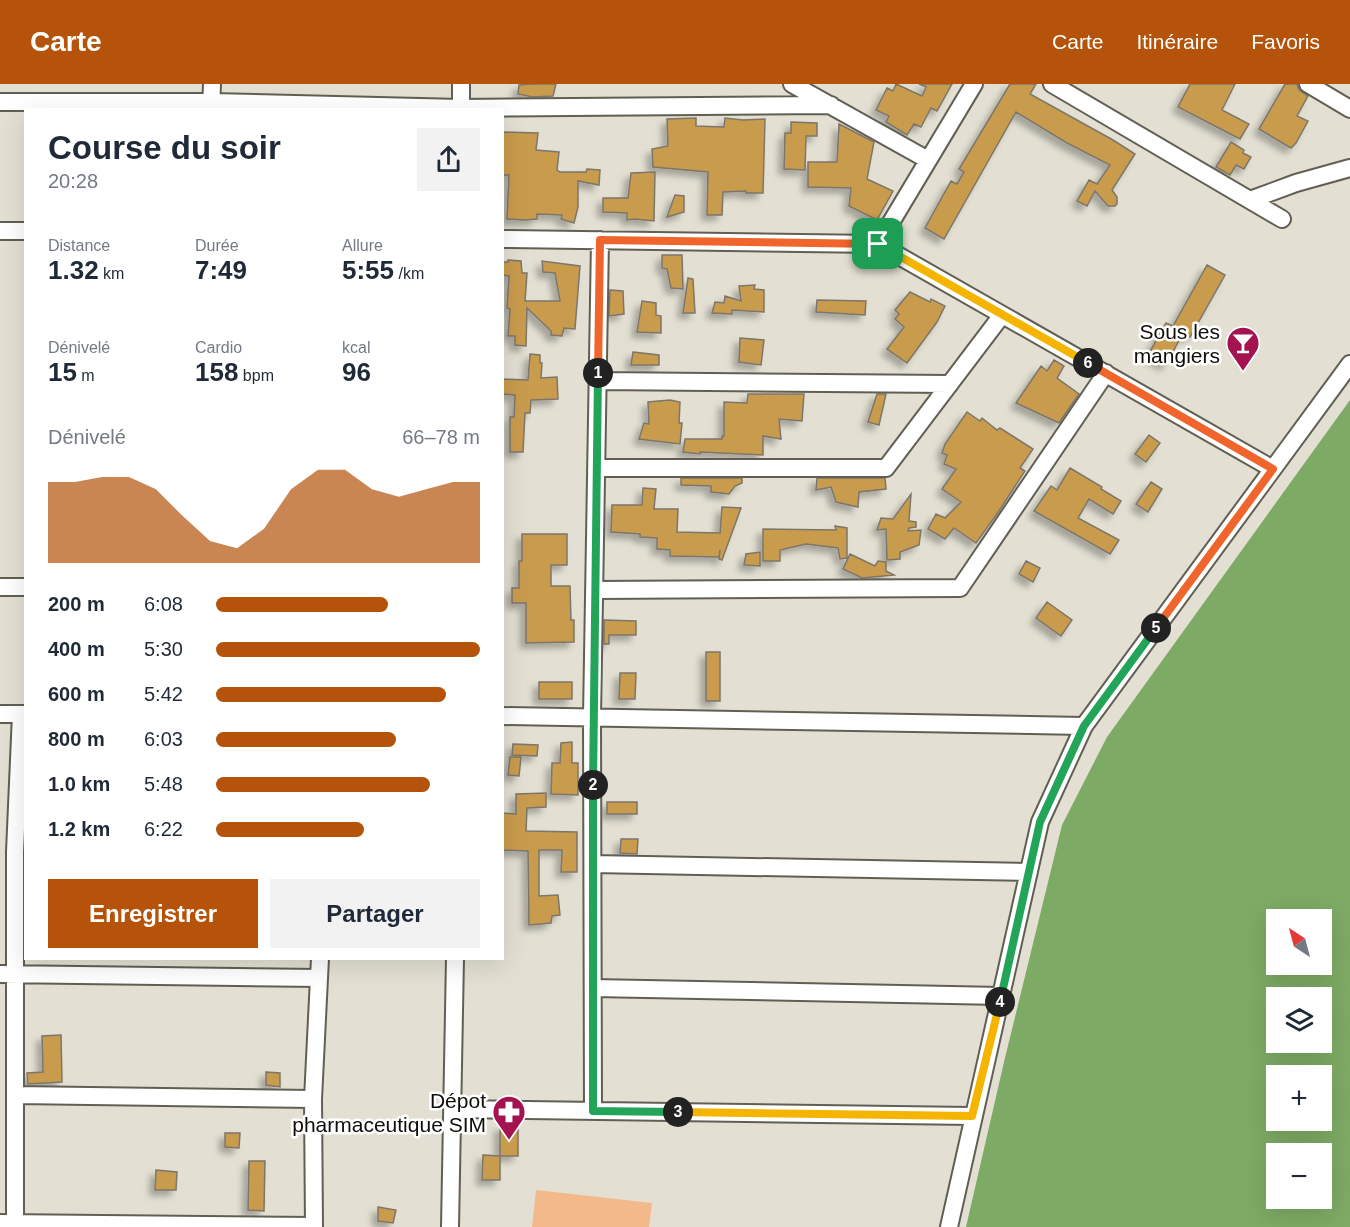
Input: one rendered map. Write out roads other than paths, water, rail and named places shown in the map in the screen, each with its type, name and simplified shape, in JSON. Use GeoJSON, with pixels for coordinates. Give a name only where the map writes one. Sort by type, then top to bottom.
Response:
{"type":"FeatureCollection","features":[{"type":"Feature","properties":{"kind":"street"},"geometry":{"type":"LineString","coordinates":[[211,106],[212,84]]}},
{"type":"Feature","properties":{"kind":"street"},"geometry":{"type":"LineString","coordinates":[[461,84],[461,108]]}},
{"type":"Feature","properties":{"kind":"street"},"geometry":{"type":"LineString","coordinates":[[792,84],[928,160]]}},
{"type":"Feature","properties":{"kind":"street"},"geometry":{"type":"LineString","coordinates":[[878,244],[974,84]]}},
{"type":"Feature","properties":{"kind":"street"},"geometry":{"type":"LineString","coordinates":[[1053,84],[1282,219]]}},
{"type":"Feature","properties":{"kind":"street"},"geometry":{"type":"LineString","coordinates":[[1308,84],[1350,109]]}},
{"type":"Feature","properties":{"kind":"street"},"geometry":{"type":"LineString","coordinates":[[0,102],[378,108]]}},
{"type":"Feature","properties":{"kind":"street"},"geometry":{"type":"LineString","coordinates":[[504,109],[831,105]]}},
{"type":"Feature","properties":{"kind":"street"},"geometry":{"type":"LineString","coordinates":[[1250,200],[1296,183],[1350,168]]}},
{"type":"Feature","properties":{"kind":"street"},"geometry":{"type":"LineString","coordinates":[[0,231],[24,231]]}},
{"type":"Feature","properties":{"kind":"street"},"geometry":{"type":"LineString","coordinates":[[504,239],[878,244],[1273,469]]}},
{"type":"Feature","properties":{"kind":"street"},"geometry":{"type":"LineString","coordinates":[[593,1111],[592,717],[600,240]]}},
{"type":"Feature","properties":{"kind":"street"},"geometry":{"type":"LineString","coordinates":[[596,468],[886,468],[1002,315]]}},
{"type":"Feature","properties":{"kind":"street"},"geometry":{"type":"LineString","coordinates":[[949,1227],[972,1116],[1040,822],[1084,726],[1350,364]]}},
{"type":"Feature","properties":{"kind":"street"},"geometry":{"type":"LineString","coordinates":[[594,590],[960,588],[1106,374]]}},
{"type":"Feature","properties":{"kind":"street"},"geometry":{"type":"LineString","coordinates":[[598,381],[950,384]]}},
{"type":"Feature","properties":{"kind":"street"},"geometry":{"type":"LineString","coordinates":[[0,587],[24,587]]}},
{"type":"Feature","properties":{"kind":"street"},"geometry":{"type":"LineString","coordinates":[[0,714],[23,714],[20,852],[7,974],[16,1095],[8,1223],[95,1226],[314,1227],[313,1099],[320,960]]}},
{"type":"Feature","properties":{"kind":"street"},"geometry":{"type":"LineString","coordinates":[[504,716],[1084,726]]}},
{"type":"Feature","properties":{"kind":"street"},"geometry":{"type":"LineString","coordinates":[[593,864],[1029,872]]}},
{"type":"Feature","properties":{"kind":"street"},"geometry":{"type":"LineString","coordinates":[[450,1227],[455,960]]}},
{"type":"Feature","properties":{"kind":"street"},"geometry":{"type":"LineString","coordinates":[[7,974],[319,978]]}},
{"type":"Feature","properties":{"kind":"street"},"geometry":{"type":"LineString","coordinates":[[593,988],[1001,996]]}},
{"type":"Feature","properties":{"kind":"street"},"geometry":{"type":"LineString","coordinates":[[16,1095],[313,1099]]}},
{"type":"Feature","properties":{"kind":"street"},"geometry":{"type":"LineString","coordinates":[[452,1109],[972,1116]]}},
{"type":"Feature","properties":{"kind":"place","name":"Sous les mangiers"},"geometry":{"type":"Point","coordinates":[1243,372]}},
{"type":"Feature","properties":{"kind":"place","name":"Dépot pharmaceutique SIM"},"geometry":{"type":"Point","coordinates":[509,1141]}}]}
